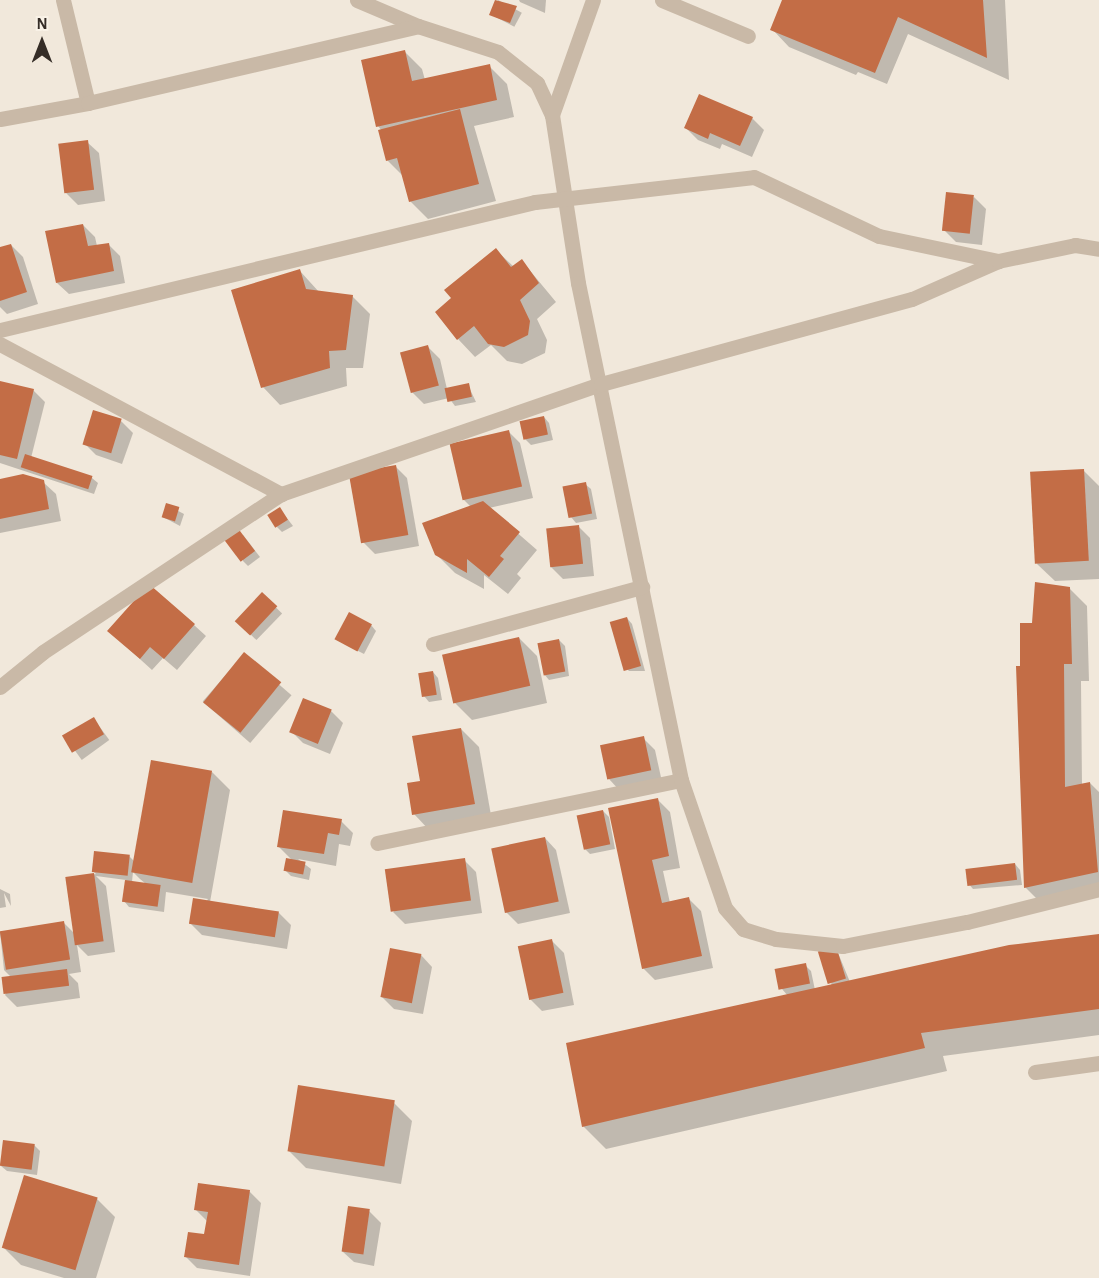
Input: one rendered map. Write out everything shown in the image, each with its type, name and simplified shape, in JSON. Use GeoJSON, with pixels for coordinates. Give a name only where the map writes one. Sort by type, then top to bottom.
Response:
{"type":"FeatureCollection","features":[{"type":"Feature","properties":{"kind":"street"},"geometry":{"type":"LineString","coordinates":[[63,0],[88,103]]}},
{"type":"Feature","properties":{"kind":"street"},"geometry":{"type":"LineString","coordinates":[[357,0],[418,26],[498,52],[537,83],[552,115],[567,197],[578,283],[601,384],[681,780],[725,908],[743,929],[776,939],[843,946],[967,922],[1099,889]]}},
{"type":"Feature","properties":{"kind":"street"},"geometry":{"type":"LineString","coordinates":[[552,115],[593,0]]}},
{"type":"Feature","properties":{"kind":"street"},"geometry":{"type":"LineString","coordinates":[[662,0],[748,36]]}},
{"type":"Feature","properties":{"kind":"street"},"geometry":{"type":"LineString","coordinates":[[0,119],[88,103],[418,26]]}},
{"type":"Feature","properties":{"kind":"street"},"geometry":{"type":"LineString","coordinates":[[0,330],[567,197],[754,177],[879,236],[998,261]]}},
{"type":"Feature","properties":{"kind":"street"},"geometry":{"type":"LineString","coordinates":[[0,687],[43,652],[281,494],[601,384],[912,299],[998,261],[1075,245],[1099,249]]}},
{"type":"Feature","properties":{"kind":"street"},"geometry":{"type":"LineString","coordinates":[[0,344],[281,494]]}},
{"type":"Feature","properties":{"kind":"street"},"geometry":{"type":"LineString","coordinates":[[433,644],[642,587]]}},
{"type":"Feature","properties":{"kind":"street"},"geometry":{"type":"LineString","coordinates":[[377,843],[681,780]]}},
{"type":"Feature","properties":{"kind":"street"},"geometry":{"type":"LineString","coordinates":[[1035,1072],[1099,1063]]}},
{"type":"Feature","properties":{"kind":"building"},"geometry":{"type":"Polygon","coordinates":[[[495,0],[517,6],[510,23],[489,15],[495,0]]]}},
{"type":"Feature","properties":{"kind":"building"},"geometry":{"type":"Polygon","coordinates":[[[782,0],[983,0],[987,58],[898,17],[875,73],[770,30],[782,0]]]}},
{"type":"Feature","properties":{"kind":"building"},"geometry":{"type":"Polygon","coordinates":[[[405,50],[412,81],[490,64],[497,100],[376,127],[361,60],[405,50]]]}},
{"type":"Feature","properties":{"kind":"building"},"geometry":{"type":"Polygon","coordinates":[[[699,94],[753,117],[740,146],[710,133],[708,139],[684,128],[699,94]]]}},
{"type":"Feature","properties":{"kind":"building"},"geometry":{"type":"Polygon","coordinates":[[[460,109],[479,184],[409,202],[397,158],[386,161],[378,130],[460,109]]]}},
{"type":"Feature","properties":{"kind":"building"},"geometry":{"type":"Polygon","coordinates":[[[88,140],[94,190],[64,193],[58,144],[88,140]]]}},
{"type":"Feature","properties":{"kind":"building"},"geometry":{"type":"Polygon","coordinates":[[[946,192],[974,195],[970,234],[942,231],[946,192]]]}},
{"type":"Feature","properties":{"kind":"building"},"geometry":{"type":"Polygon","coordinates":[[[83,224],[88,246],[109,243],[114,271],[56,283],[45,231],[83,224]]]}},
{"type":"Feature","properties":{"kind":"building"},"geometry":{"type":"Polygon","coordinates":[[[11,244],[27,292],[0,301],[0,247],[11,244]]]}},
{"type":"Feature","properties":{"kind":"building"},"geometry":{"type":"Polygon","coordinates":[[[496,248],[511,267],[522,259],[539,283],[520,300],[530,321],[528,335],[504,347],[488,344],[474,326],[457,340],[435,312],[451,298],[444,290],[496,248]]]}},
{"type":"Feature","properties":{"kind":"building"},"geometry":{"type":"Polygon","coordinates":[[[300,269],[306,289],[353,295],[346,350],[329,351],[330,368],[261,388],[231,290],[300,269]]]}},
{"type":"Feature","properties":{"kind":"building"},"geometry":{"type":"Polygon","coordinates":[[[428,345],[439,386],[411,393],[400,353],[428,345]]]}},
{"type":"Feature","properties":{"kind":"building"},"geometry":{"type":"Polygon","coordinates":[[[0,381],[34,389],[17,459],[0,455],[0,381]]]}},
{"type":"Feature","properties":{"kind":"building"},"geometry":{"type":"Polygon","coordinates":[[[469,383],[472,397],[447,402],[445,388],[469,383]]]}},
{"type":"Feature","properties":{"kind":"building"},"geometry":{"type":"Polygon","coordinates":[[[93,410],[122,419],[111,453],[82,444],[93,410]]]}},
{"type":"Feature","properties":{"kind":"building"},"geometry":{"type":"Polygon","coordinates":[[[544,416],[548,435],[523,440],[520,421],[544,416]]]}},
{"type":"Feature","properties":{"kind":"building"},"geometry":{"type":"Polygon","coordinates":[[[509,430],[522,487],[463,500],[450,444],[509,430]]]}},
{"type":"Feature","properties":{"kind":"building"},"geometry":{"type":"Polygon","coordinates":[[[25,454],[93,476],[88,489],[21,467],[25,454]]]}},
{"type":"Feature","properties":{"kind":"building"},"geometry":{"type":"Polygon","coordinates":[[[396,465],[408,535],[361,543],[349,473],[396,465]]]}},
{"type":"Feature","properties":{"kind":"building"},"geometry":{"type":"Polygon","coordinates":[[[1084,469],[1089,561],[1035,564],[1030,472],[1084,469]]]}},
{"type":"Feature","properties":{"kind":"building"},"geometry":{"type":"Polygon","coordinates":[[[23,474],[44,480],[49,509],[0,519],[0,479],[23,474]]]}},
{"type":"Feature","properties":{"kind":"building"},"geometry":{"type":"Polygon","coordinates":[[[586,482],[592,513],[569,518],[562,487],[586,482]]]}},
{"type":"Feature","properties":{"kind":"building"},"geometry":{"type":"Polygon","coordinates":[[[483,501],[520,532],[500,556],[504,559],[489,577],[467,559],[467,573],[435,555],[422,523],[483,501]]]}},
{"type":"Feature","properties":{"kind":"building"},"geometry":{"type":"Polygon","coordinates":[[[166,503],[179,507],[175,521],[162,517],[166,503]]]}},
{"type":"Feature","properties":{"kind":"building"},"geometry":{"type":"Polygon","coordinates":[[[280,507],[288,520],[275,528],[267,515],[280,507]]]}},
{"type":"Feature","properties":{"kind":"building"},"geometry":{"type":"Polygon","coordinates":[[[579,525],[583,564],[550,567],[546,528],[579,525]]]}},
{"type":"Feature","properties":{"kind":"building"},"geometry":{"type":"Polygon","coordinates":[[[237,527],[255,551],[241,562],[223,538],[237,527]]]}},
{"type":"Feature","properties":{"kind":"building"},"geometry":{"type":"Polygon","coordinates":[[[1035,582],[1070,587],[1072,664],[1064,664],[1065,787],[1090,782],[1098,872],[1024,888],[1016,666],[1020,666],[1020,623],[1032,623],[1035,582]]]}},
{"type":"Feature","properties":{"kind":"building"},"geometry":{"type":"Polygon","coordinates":[[[149,584],[195,624],[164,659],[150,647],[140,659],[107,631],[149,584]]]}},
{"type":"Feature","properties":{"kind":"building"},"geometry":{"type":"Polygon","coordinates":[[[262,592],[277,606],[250,636],[235,621],[262,592]]]}},
{"type":"Feature","properties":{"kind":"building"},"geometry":{"type":"Polygon","coordinates":[[[349,612],[372,624],[357,652],[334,639],[349,612]]]}},
{"type":"Feature","properties":{"kind":"building"},"geometry":{"type":"Polygon","coordinates":[[[627,617],[641,666],[624,671],[610,622],[627,617]]]}},
{"type":"Feature","properties":{"kind":"building"},"geometry":{"type":"Polygon","coordinates":[[[519,637],[530,686],[453,703],[442,655],[519,637]]]}},
{"type":"Feature","properties":{"kind":"building"},"geometry":{"type":"Polygon","coordinates":[[[559,639],[565,671],[544,676],[537,643],[559,639]]]}},
{"type":"Feature","properties":{"kind":"building"},"geometry":{"type":"Polygon","coordinates":[[[244,652],[281,682],[240,733],[203,703],[244,652]]]}},
{"type":"Feature","properties":{"kind":"building"},"geometry":{"type":"Polygon","coordinates":[[[433,671],[437,695],[422,697],[418,673],[433,671]]]}},
{"type":"Feature","properties":{"kind":"building"},"geometry":{"type":"Polygon","coordinates":[[[303,698],[332,710],[318,744],[289,732],[303,698]]]}},
{"type":"Feature","properties":{"kind":"building"},"geometry":{"type":"Polygon","coordinates":[[[94,717],[104,734],[72,753],[62,736],[94,717]]]}},
{"type":"Feature","properties":{"kind":"building"},"geometry":{"type":"Polygon","coordinates":[[[461,728],[475,804],[412,815],[407,783],[420,781],[412,736],[461,728]]]}},
{"type":"Feature","properties":{"kind":"building"},"geometry":{"type":"Polygon","coordinates":[[[644,736],[651,770],[607,780],[600,745],[644,736]]]}},
{"type":"Feature","properties":{"kind":"building"},"geometry":{"type":"Polygon","coordinates":[[[151,760],[212,771],[192,883],[131,872],[151,760]]]}},
{"type":"Feature","properties":{"kind":"building"},"geometry":{"type":"Polygon","coordinates":[[[658,798],[669,856],[652,860],[662,903],[689,897],[702,956],[642,969],[608,808],[658,798]]]}},
{"type":"Feature","properties":{"kind":"building"},"geometry":{"type":"Polygon","coordinates":[[[283,810],[342,819],[339,835],[328,833],[324,854],[277,847],[283,810]]]}},
{"type":"Feature","properties":{"kind":"building"},"geometry":{"type":"Polygon","coordinates":[[[603,810],[610,844],[584,850],[577,816],[603,810]]]}},
{"type":"Feature","properties":{"kind":"building"},"geometry":{"type":"Polygon","coordinates":[[[545,837],[559,902],[505,913],[491,848],[545,837]]]}},
{"type":"Feature","properties":{"kind":"building"},"geometry":{"type":"Polygon","coordinates":[[[94,851],[130,855],[128,876],[92,872],[94,851]]]}},
{"type":"Feature","properties":{"kind":"building"},"geometry":{"type":"Polygon","coordinates":[[[286,858],[306,862],[303,875],[284,871],[286,858]]]}},
{"type":"Feature","properties":{"kind":"building"},"geometry":{"type":"Polygon","coordinates":[[[465,858],[471,901],[391,912],[385,869],[465,858]]]}},
{"type":"Feature","properties":{"kind":"building"},"geometry":{"type":"Polygon","coordinates":[[[1015,863],[1017,880],[967,886],[965,869],[1015,863]]]}},
{"type":"Feature","properties":{"kind":"building"},"geometry":{"type":"Polygon","coordinates":[[[94,873],[104,941],[75,945],[65,877],[94,873]]]}},
{"type":"Feature","properties":{"kind":"building"},"geometry":{"type":"Polygon","coordinates":[[[125,880],[161,885],[158,907],[122,902],[125,880]]]}},
{"type":"Feature","properties":{"kind":"building"},"geometry":{"type":"Polygon","coordinates":[[[193,898],[279,912],[275,937],[189,924],[193,898]]]}},
{"type":"Feature","properties":{"kind":"building"},"geometry":{"type":"Polygon","coordinates":[[[64,921],[70,960],[6,970],[0,931],[64,921]]]}},
{"type":"Feature","properties":{"kind":"building"},"geometry":{"type":"Polygon","coordinates":[[[1099,934],[1099,1009],[921,1033],[925,1048],[582,1127],[566,1043],[1009,945],[1099,934]]]}},
{"type":"Feature","properties":{"kind":"building"},"geometry":{"type":"Polygon","coordinates":[[[552,939],[563,993],[529,1000],[518,946],[552,939]]]}},
{"type":"Feature","properties":{"kind":"building"},"geometry":{"type":"Polygon","coordinates":[[[836,946],[846,979],[828,984],[818,952],[836,946]]]}},
{"type":"Feature","properties":{"kind":"building"},"geometry":{"type":"Polygon","coordinates":[[[390,948],[421,954],[412,1003],[380,997],[390,948]]]}},
{"type":"Feature","properties":{"kind":"building"},"geometry":{"type":"Polygon","coordinates":[[[806,963],[810,984],[779,990],[775,969],[806,963]]]}},
{"type":"Feature","properties":{"kind":"building"},"geometry":{"type":"Polygon","coordinates":[[[67,969],[69,986],[4,994],[1,977],[67,969]]]}},
{"type":"Feature","properties":{"kind":"building"},"geometry":{"type":"Polygon","coordinates":[[[298,1085],[395,1100],[384,1167],[288,1151],[298,1085]]]}},
{"type":"Feature","properties":{"kind":"building"},"geometry":{"type":"Polygon","coordinates":[[[3,1140],[35,1144],[32,1170],[0,1166],[3,1140]]]}},
{"type":"Feature","properties":{"kind":"building"},"geometry":{"type":"Polygon","coordinates":[[[24,1175],[98,1198],[75,1270],[2,1248],[24,1175]]]}},
{"type":"Feature","properties":{"kind":"building"},"geometry":{"type":"Polygon","coordinates":[[[198,1183],[250,1190],[239,1265],[184,1257],[188,1232],[204,1234],[208,1212],[194,1210],[198,1183]]]}},
{"type":"Feature","properties":{"kind":"building"},"geometry":{"type":"Polygon","coordinates":[[[348,1206],[370,1209],[363,1255],[342,1252],[348,1206]]]}}]}
